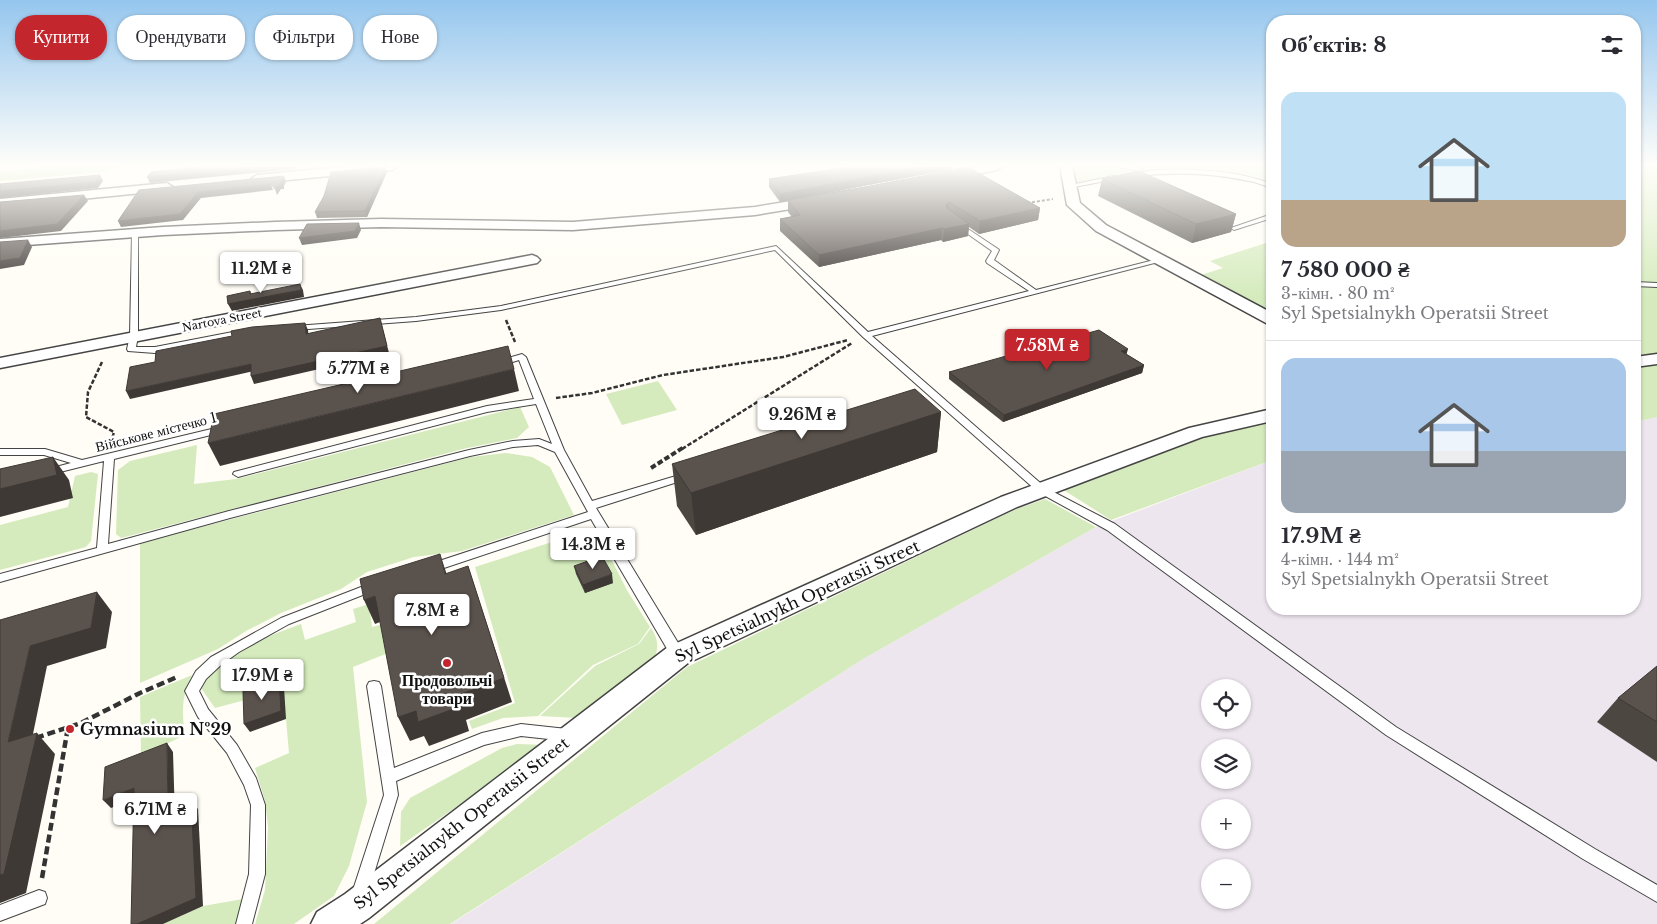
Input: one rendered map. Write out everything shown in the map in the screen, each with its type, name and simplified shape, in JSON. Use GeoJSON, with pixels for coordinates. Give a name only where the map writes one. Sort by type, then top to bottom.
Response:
{"type":"FeatureCollection","features":[{"type":"Feature","properties":{"kind":"street"},"geometry":{"type":"LineString","coordinates":[[0,243],[135,233],[381,223],[573,226],[766,209]]}},
{"type":"Feature","properties":{"kind":"street"},"geometry":{"type":"LineString","coordinates":[[1079,209],[1101,228],[1266,316]]}},
{"type":"Feature","properties":{"kind":"street","name":"Nartova Street"},"geometry":{"type":"LineString","coordinates":[[0,363],[532,260]]}},
{"type":"Feature","properties":{"kind":"street"},"geometry":{"type":"LineString","coordinates":[[1641,361],[1657,359]]}},
{"type":"Feature","properties":{"kind":"street","name":"Syl Spetsialnykh Operatsii Street"},"geometry":{"type":"LineString","coordinates":[[329,924],[356,906],[678,655],[1009,502],[1196,432],[1266,417]]}},
{"type":"Feature","properties":{"kind":"lane"},"geometry":{"type":"LineString","coordinates":[[949,218],[996,250],[990,261],[1035,292]]}},
{"type":"Feature","properties":{"kind":"lane"},"geometry":{"type":"LineString","coordinates":[[1234,228],[1266,218]]}},
{"type":"Feature","properties":{"kind":"lane"},"geometry":{"type":"LineString","coordinates":[[135,233],[134,336],[131,349],[155,350],[255,330]]}},
{"type":"Feature","properties":{"kind":"lane"},"geometry":{"type":"LineString","coordinates":[[284,329],[416,320],[501,308],[776,248],[931,398],[1042,490],[1110,527],[1391,731],[1657,894]]}},
{"type":"Feature","properties":{"kind":"lane"},"geometry":{"type":"LineString","coordinates":[[866,335],[1162,260]]}},
{"type":"Feature","properties":{"kind":"lane"},"geometry":{"type":"LineString","coordinates":[[1641,284],[1657,285]]}},
{"type":"Feature","properties":{"kind":"lane"},"geometry":{"type":"LineString","coordinates":[[493,364],[522,358],[559,450],[591,510],[678,655]]}},
{"type":"Feature","properties":{"kind":"lane"},"geometry":{"type":"LineString","coordinates":[[238,474],[487,409],[538,400]]}},
{"type":"Feature","properties":{"kind":"lane","name":"Військове містечко 1"},"geometry":{"type":"LineString","coordinates":[[36,475],[234,427]]}},
{"type":"Feature","properties":{"kind":"lane"},"geometry":{"type":"LineString","coordinates":[[0,578],[470,453],[513,444],[539,442],[559,450]]}},
{"type":"Feature","properties":{"kind":"lane"},"geometry":{"type":"LineString","coordinates":[[0,452],[45,452],[81,464]]}},
{"type":"Feature","properties":{"kind":"lane"},"geometry":{"type":"LineString","coordinates":[[102,550],[109,457]]}},
{"type":"Feature","properties":{"kind":"lane"},"geometry":{"type":"LineString","coordinates":[[417,572],[692,474]]}},
{"type":"Feature","properties":{"kind":"lane"},"geometry":{"type":"LineString","coordinates":[[244,924],[257,874],[258,805],[251,783],[242,767],[232,750],[203,714],[192,691],[201,675],[216,661],[286,621],[389,581]]}},
{"type":"Feature","properties":{"kind":"lane"},"geometry":{"type":"LineString","coordinates":[[356,906],[391,795],[374,686]]}},
{"type":"Feature","properties":{"kind":"lane"},"geometry":{"type":"LineString","coordinates":[[389,776],[482,739],[521,730],[573,736]]}},
{"type":"Feature","properties":{"kind":"lane"},"geometry":{"type":"LineString","coordinates":[[0,913],[38,898]]}},
{"type":"Feature","properties":{"kind":"path"},"geometry":{"type":"LineString","coordinates":[[501,308],[522,358]]}},
{"type":"Feature","properties":{"kind":"path"},"geometry":{"type":"LineString","coordinates":[[538,400],[592,393],[663,375],[783,357],[866,335]]}},
{"type":"Feature","properties":{"kind":"path"},"geometry":{"type":"LineString","coordinates":[[648,470],[866,335]]}},
{"type":"Feature","properties":{"kind":"path"},"geometry":{"type":"LineString","coordinates":[[109,457],[114,432],[86,417],[88,392],[102,362],[134,336]]}},
{"type":"Feature","properties":{"kind":"path"},"geometry":{"type":"LineString","coordinates":[[34,738],[81,723],[140,693],[216,661]]}},
{"type":"Feature","properties":{"kind":"path"},"geometry":{"type":"LineString","coordinates":[[38,898],[68,727]]}},
{"type":"Feature","properties":{"kind":"shaded area"},"geometry":{"type":"Polygon","coordinates":[[[1657,417],[1657,924],[451,924],[863,659],[1096,527],[1266,462],[1266,615],[1641,615],[1641,421],[1657,417]]]}},
{"type":"Feature","properties":{"kind":"green space"},"geometry":{"type":"Polygon","coordinates":[[[1641,209],[1657,209],[1657,355],[1641,357],[1641,209]]]}},
{"type":"Feature","properties":{"kind":"green space"},"geometry":{"type":"Polygon","coordinates":[[[1266,243],[1266,310],[1201,275],[1223,268],[1210,261],[1266,243]]]}},
{"type":"Feature","properties":{"kind":"green space"},"geometry":{"type":"Polygon","coordinates":[[[1657,365],[1657,417],[1641,421],[1641,367],[1657,365]]]}},
{"type":"Feature","properties":{"kind":"green space"},"geometry":{"type":"Polygon","coordinates":[[[658,381],[677,410],[622,425],[606,394],[658,381]]]}},
{"type":"Feature","properties":{"kind":"green space"},"geometry":{"type":"Polygon","coordinates":[[[520,407],[529,427],[517,438],[467,448],[121,538],[116,534],[118,470],[130,461],[197,445],[194,484],[236,479],[520,407]]]}},
{"type":"Feature","properties":{"kind":"green space"},"geometry":{"type":"Polygon","coordinates":[[[1266,423],[1266,462],[1111,520],[1062,489],[1203,437],[1266,423]]]}},
{"type":"Feature","properties":{"kind":"green space"},"geometry":{"type":"Polygon","coordinates":[[[506,453],[532,457],[550,467],[574,515],[462,551],[414,557],[367,572],[341,589],[281,613],[246,631],[218,649],[140,683],[140,543],[471,457],[506,453]]]}},
{"type":"Feature","properties":{"kind":"green space"},"geometry":{"type":"Polygon","coordinates":[[[91,472],[98,474],[91,541],[86,547],[0,570],[0,525],[68,507],[75,476],[91,472]]]}},
{"type":"Feature","properties":{"kind":"green space"},"geometry":{"type":"Polygon","coordinates":[[[1045,499],[1096,527],[863,659],[450,924],[374,924],[687,667],[1014,510],[1045,499]]]}},
{"type":"Feature","properties":{"kind":"green space"},"geometry":{"type":"Polygon","coordinates":[[[595,528],[628,592],[650,627],[638,644],[593,665],[538,716],[503,718],[472,729],[469,721],[515,703],[475,567],[595,528]]]}},
{"type":"Feature","properties":{"kind":"green space"},"geometry":{"type":"Polygon","coordinates":[[[369,604],[372,627],[383,624],[388,653],[353,667],[367,802],[349,866],[334,896],[294,924],[255,924],[265,890],[268,827],[265,801],[255,768],[289,753],[286,719],[249,699],[215,708],[201,688],[219,664],[244,647],[301,624],[305,640],[356,622],[353,609],[369,604]]]}},
{"type":"Feature","properties":{"kind":"green space"},"geometry":{"type":"Polygon","coordinates":[[[651,628],[657,641],[657,652],[644,670],[601,697],[577,718],[540,716],[595,666],[639,644],[651,628]]]}},
{"type":"Feature","properties":{"kind":"green space"},"geometry":{"type":"Polygon","coordinates":[[[192,675],[183,705],[185,735],[141,756],[140,697],[192,675]]]}},
{"type":"Feature","properties":{"kind":"green space"},"geometry":{"type":"Polygon","coordinates":[[[517,744],[545,745],[400,846],[401,812],[410,798],[502,748],[517,744]]]}},
{"type":"Feature","properties":{"kind":"green space"},"geometry":{"type":"Polygon","coordinates":[[[243,899],[236,924],[163,924],[203,906],[243,899]]]}},
{"type":"Feature","properties":{"kind":"building"},"geometry":{"type":"Polygon","coordinates":[[[0,209],[71,209],[57,224],[0,231],[0,209]]]}},
{"type":"Feature","properties":{"kind":"building"},"geometry":{"type":"Polygon","coordinates":[[[126,209],[184,209],[180,214],[118,221],[126,209]]]}},
{"type":"Feature","properties":{"kind":"building"},"geometry":{"type":"Polygon","coordinates":[[[317,209],[366,209],[365,211],[315,212],[317,209]]]}},
{"type":"Feature","properties":{"kind":"building"},"geometry":{"type":"Polygon","coordinates":[[[795,209],[949,209],[969,224],[942,228],[819,255],[780,219],[800,215],[795,209]]]}},
{"type":"Feature","properties":{"kind":"building"},"geometry":{"type":"Polygon","coordinates":[[[961,209],[1035,209],[980,221],[961,209]]]}},
{"type":"Feature","properties":{"kind":"building"},"geometry":{"type":"Polygon","coordinates":[[[1165,209],[1225,209],[1236,214],[1196,224],[1165,209]]]}},
{"type":"Feature","properties":{"kind":"building"},"geometry":{"type":"Polygon","coordinates":[[[359,223],[355,231],[299,238],[307,224],[359,223]]]}},
{"type":"Feature","properties":{"kind":"building"},"geometry":{"type":"Polygon","coordinates":[[[28,240],[20,258],[0,261],[0,242],[28,240]]]}},
{"type":"Feature","properties":{"kind":"building"},"geometry":{"type":"Polygon","coordinates":[[[300,284],[301,290],[228,304],[227,296],[250,291],[250,294],[300,284]]]}},
{"type":"Feature","properties":{"kind":"building"},"geometry":{"type":"Polygon","coordinates":[[[380,318],[387,346],[251,376],[251,364],[126,391],[130,367],[155,362],[156,351],[232,336],[231,331],[252,327],[305,323],[306,334],[380,318]]]}},
{"type":"Feature","properties":{"kind":"building"},"geometry":{"type":"Polygon","coordinates":[[[1099,330],[1128,349],[1121,351],[1144,365],[1004,415],[949,372],[1099,330]]]}},
{"type":"Feature","properties":{"kind":"building"},"geometry":{"type":"Polygon","coordinates":[[[508,346],[514,369],[208,443],[214,414],[508,346]]]}},
{"type":"Feature","properties":{"kind":"building"},"geometry":{"type":"Polygon","coordinates":[[[915,389],[941,412],[691,493],[672,464],[915,389]]]}},
{"type":"Feature","properties":{"kind":"building"},"geometry":{"type":"Polygon","coordinates":[[[53,457],[57,475],[0,489],[0,469],[53,457]]]}},
{"type":"Feature","properties":{"kind":"building","name":"Продовольчі товари"},"geometry":{"type":"Polygon","coordinates":[[[440,554],[445,574],[468,566],[504,678],[456,696],[459,707],[418,722],[416,711],[398,717],[375,596],[364,600],[360,579],[440,554]]]}},
{"type":"Feature","properties":{"kind":"building"},"geometry":{"type":"Polygon","coordinates":[[[602,556],[612,574],[583,585],[574,566],[602,556]]]}},
{"type":"Feature","properties":{"kind":"building"},"geometry":{"type":"Polygon","coordinates":[[[97,592],[91,628],[30,646],[8,742],[37,733],[4,874],[0,875],[0,620],[97,592]]]}},
{"type":"Feature","properties":{"kind":"building"},"geometry":{"type":"Polygon","coordinates":[[[1657,666],[1657,722],[1618,698],[1657,666]]]}},
{"type":"Feature","properties":{"kind":"building"},"geometry":{"type":"Polygon","coordinates":[[[279,678],[281,711],[244,724],[243,691],[279,678]]]}},
{"type":"Feature","properties":{"kind":"building"},"geometry":{"type":"Polygon","coordinates":[[[167,743],[168,810],[191,800],[196,898],[137,924],[131,924],[134,788],[103,800],[105,767],[167,743]]]}},
{"type":"Feature","properties":{"kind":"place","name":"Продовольчі товари"},"geometry":{"type":"Point","coordinates":[447,663]}},
{"type":"Feature","properties":{"kind":"place","name":"Gymnasium №29"},"geometry":{"type":"Point","coordinates":[70,729]}}]}
